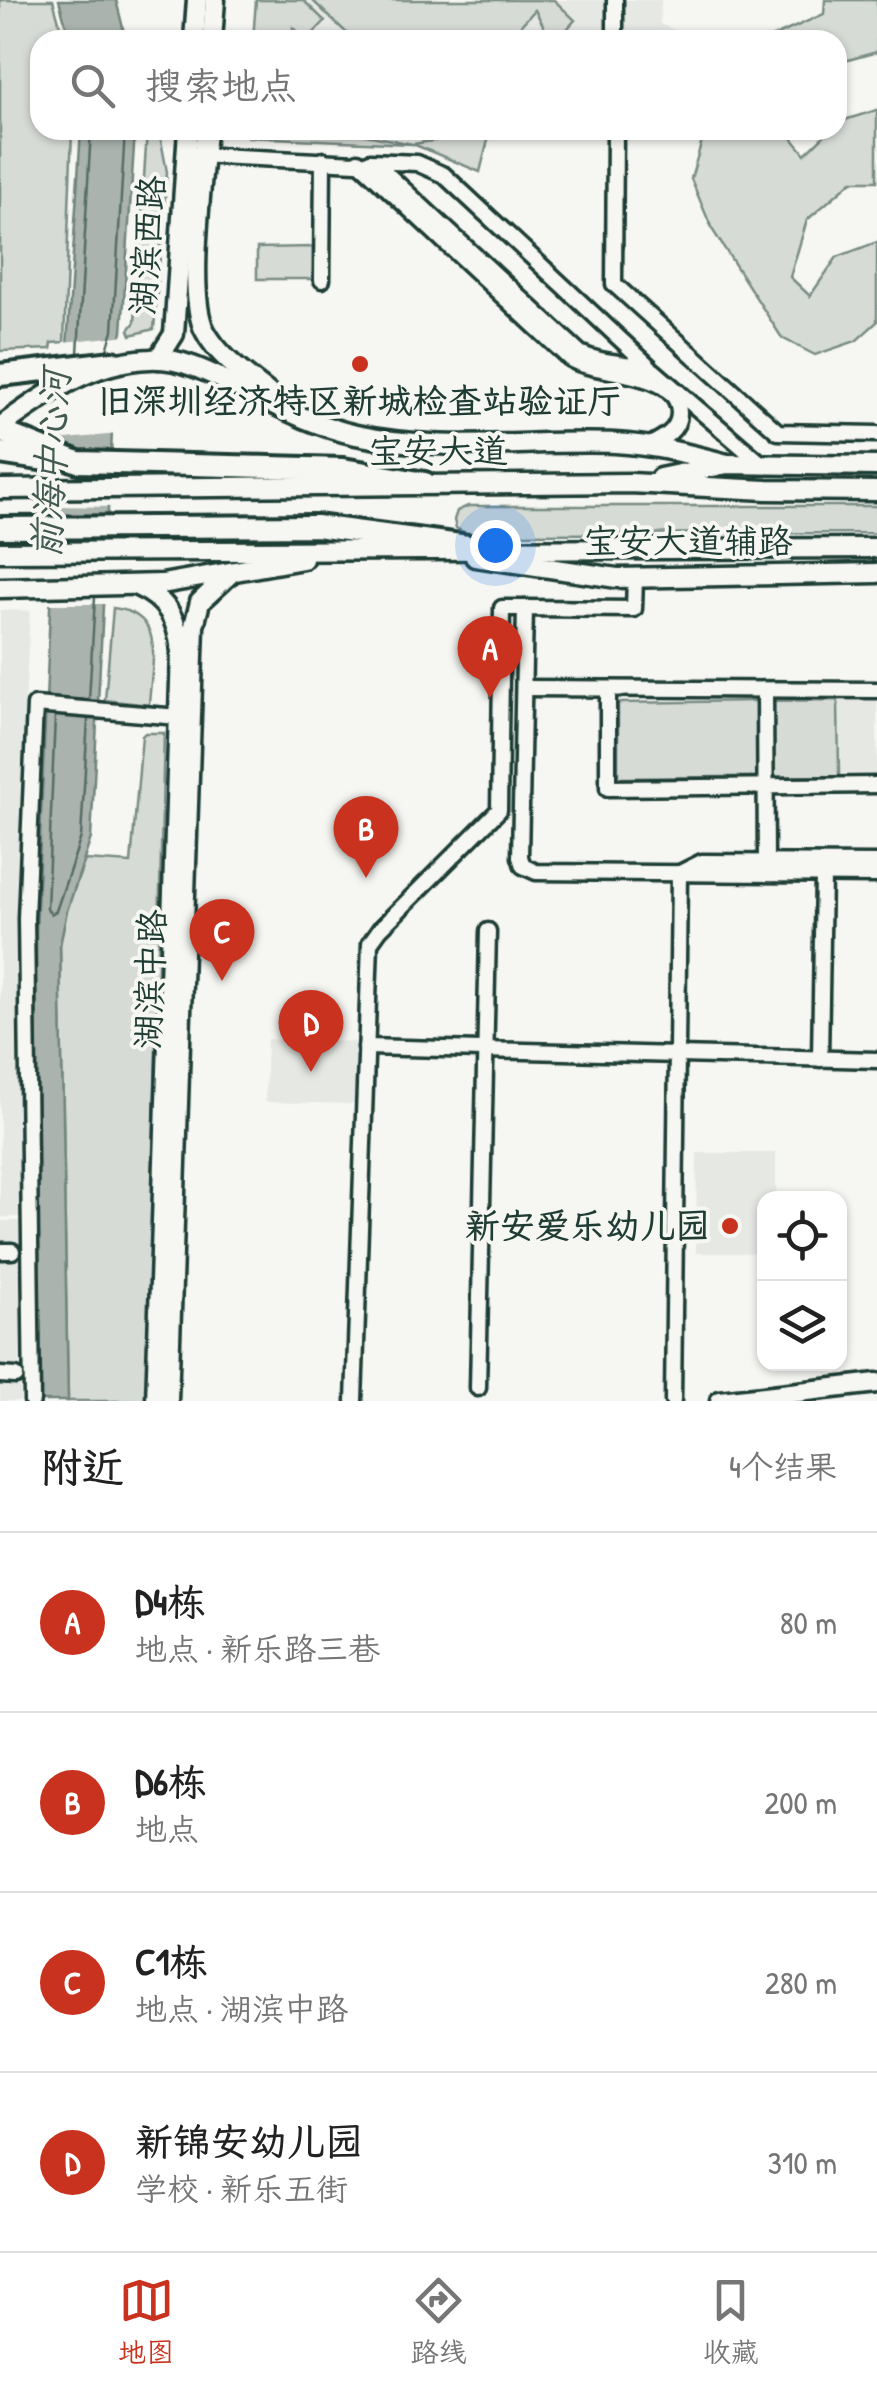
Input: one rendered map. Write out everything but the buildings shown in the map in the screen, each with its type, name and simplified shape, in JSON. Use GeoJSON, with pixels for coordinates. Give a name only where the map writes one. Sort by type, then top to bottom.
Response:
{"type":"FeatureCollection","features":[{"type":"Feature","properties":{"kind":"highway"},"geometry":{"type":"LineString","coordinates":[[0,375],[114,362]]}},
{"type":"Feature","properties":{"kind":"highway"},"geometry":{"type":"LineString","coordinates":[[0,429],[78,462]]}},
{"type":"Feature","properties":{"kind":"highway"},"geometry":{"type":"LineString","coordinates":[[0,453],[78,462],[144,476],[343,469],[424,483]]}},
{"type":"Feature","properties":{"kind":"highway"},"geometry":{"type":"LineString","coordinates":[[0,528],[316,526],[483,548]]}},
{"type":"Feature","properties":{"kind":"main road"},"geometry":{"type":"LineString","coordinates":[[195,30],[197,0]]}},
{"type":"Feature","properties":{"kind":"main road"},"geometry":{"type":"LineString","coordinates":[[213,30],[215,0]]}},
{"type":"Feature","properties":{"kind":"main road","name":"湖滨西路"},"geometry":{"type":"LineString","coordinates":[[154,359],[174,334],[189,258],[195,155],[191,140]]}},
{"type":"Feature","properties":{"kind":"main road","name":"湖滨西路"},"geometry":{"type":"LineString","coordinates":[[195,155],[202,140]]}},
{"type":"Feature","properties":{"kind":"main road","name":"湖滨西路"},"geometry":{"type":"LineString","coordinates":[[189,258],[197,310],[208,336],[230,361],[297,414]]}},
{"type":"Feature","properties":{"kind":"main road"},"geometry":{"type":"LineString","coordinates":[[0,429],[49,393],[114,362],[154,359],[213,375],[297,414],[353,434],[423,444],[647,446],[727,464],[877,466]]}},
{"type":"Feature","properties":{"kind":"main road"},"geometry":{"type":"LineString","coordinates":[[630,483],[727,464]]}},
{"type":"Feature","properties":{"kind":"main road"},"geometry":{"type":"LineString","coordinates":[[0,489],[144,476]]}},
{"type":"Feature","properties":{"kind":"main road","name":"宝安大道"},"geometry":{"type":"LineString","coordinates":[[424,483],[630,483],[877,491]]}},
{"type":"Feature","properties":{"kind":"main road"},"geometry":{"type":"LineString","coordinates":[[0,552],[877,548]]}},
{"type":"Feature","properties":{"kind":"main road"},"geometry":{"type":"LineString","coordinates":[[0,588],[136,586],[230,574],[343,551]]}},
{"type":"Feature","properties":{"kind":"main road","name":"宝安大道辅路"},"geometry":{"type":"LineString","coordinates":[[440,551],[586,576],[877,573]]}},
{"type":"Feature","properties":{"kind":"main road","name":"湖滨中路"},"geometry":{"type":"LineString","coordinates":[[156,1401],[179,717],[196,608],[230,574]]}},
{"type":"Feature","properties":{"kind":"main road"},"geometry":{"type":"LineString","coordinates":[[0,580],[36,587]]}},
{"type":"Feature","properties":{"kind":"main road","name":"湖滨中路"},"geometry":{"type":"LineString","coordinates":[[136,586],[159,599],[174,619],[186,679],[168,1401]]}},
{"type":"Feature","properties":{"kind":"main road"},"geometry":{"type":"LineString","coordinates":[[720,1401],[812,1396],[877,1383]]}},
{"type":"Feature","properties":{"kind":"street"},"geometry":{"type":"LineString","coordinates":[[615,30],[616,0]]}},
{"type":"Feature","properties":{"kind":"street"},"geometry":{"type":"LineString","coordinates":[[615,140],[614,284],[778,432],[877,434]]}},
{"type":"Feature","properties":{"kind":"street"},"geometry":{"type":"LineString","coordinates":[[195,155],[417,162],[444,175],[654,371],[762,465]]}},
{"type":"Feature","properties":{"kind":"street"},"geometry":{"type":"LineString","coordinates":[[322,280],[323,160]]}},
{"type":"Feature","properties":{"kind":"street"},"geometry":{"type":"LineString","coordinates":[[364,161],[382,168],[580,354],[654,371]]}},
{"type":"Feature","properties":{"kind":"street"},"geometry":{"type":"LineString","coordinates":[[364,161],[570,359],[591,370],[642,377],[672,394],[680,412],[677,424],[669,434],[647,446]]}},
{"type":"Feature","properties":{"kind":"street"},"geometry":{"type":"LineString","coordinates":[[354,1401],[369,951],[374,936],[499,810],[502,608],[634,609],[635,578]]}},
{"type":"Feature","properties":{"kind":"street"},"geometry":{"type":"LineString","coordinates":[[525,608],[520,857],[524,866],[536,872],[877,875]]}},
{"type":"Feature","properties":{"kind":"street"},"geometry":{"type":"LineString","coordinates":[[524,688],[877,690]]}},
{"type":"Feature","properties":{"kind":"street"},"geometry":{"type":"LineString","coordinates":[[608,689],[608,788],[877,785]]}},
{"type":"Feature","properties":{"kind":"street"},"geometry":{"type":"LineString","coordinates":[[765,690],[766,862]]}},
{"type":"Feature","properties":{"kind":"street"},"geometry":{"type":"LineString","coordinates":[[32,1401],[26,918],[38,705],[179,717]]}},
{"type":"Feature","properties":{"kind":"street"},"geometry":{"type":"LineString","coordinates":[[679,874],[702,862],[877,863]]}},
{"type":"Feature","properties":{"kind":"street"},"geometry":{"type":"LineString","coordinates":[[673,1401],[679,874]]}},
{"type":"Feature","properties":{"kind":"street"},"geometry":{"type":"LineString","coordinates":[[820,1059],[823,875]]}},
{"type":"Feature","properties":{"kind":"street"},"geometry":{"type":"LineString","coordinates":[[478,1388],[488,930]]}},
{"type":"Feature","properties":{"kind":"street"},"geometry":{"type":"LineString","coordinates":[[366,1047],[877,1060]]}},
{"type":"Feature","properties":{"kind":"shaded area"},"geometry":{"type":"Polygon","coordinates":[[[0,0],[53,0],[61,30],[30,30],[30,140],[72,140],[64,342],[52,343],[51,349],[0,351],[0,0]]]}},
{"type":"Feature","properties":{"kind":"shaded area"},"geometry":{"type":"Polygon","coordinates":[[[256,0],[303,0],[325,21],[316,30],[254,30],[256,0]]]}},
{"type":"Feature","properties":{"kind":"shaded area"},"geometry":{"type":"Polygon","coordinates":[[[294,0],[607,0],[607,30],[292,30],[294,0]]]}},
{"type":"Feature","properties":{"kind":"shaded area"},"geometry":{"type":"Polygon","coordinates":[[[312,0],[554,0],[575,20],[566,30],[544,30],[535,10],[516,30],[344,30],[312,0]]]}},
{"type":"Feature","properties":{"kind":"shaded area"},"geometry":{"type":"Polygon","coordinates":[[[623,0],[661,0],[660,24],[675,30],[622,30],[623,0]]]}},
{"type":"Feature","properties":{"kind":"shaded area"},"geometry":{"type":"Polygon","coordinates":[[[825,0],[877,0],[877,52],[847,60],[847,30],[788,30],[824,14],[825,0]]]}},
{"type":"Feature","properties":{"kind":"shaded area"},"geometry":{"type":"Polygon","coordinates":[[[877,110],[877,181],[852,181],[807,220],[790,277],[810,296],[837,257],[877,242],[877,322],[856,341],[815,355],[782,338],[712,229],[691,179],[702,140],[794,140],[805,154],[820,140],[847,140],[847,119],[877,110]]]}},
{"type":"Feature","properties":{"kind":"shaded area"},"geometry":{"type":"Polygon","coordinates":[[[146,140],[161,140],[167,172],[154,329],[131,335],[129,330],[135,322],[146,140]]]}},
{"type":"Feature","properties":{"kind":"shaded area"},"geometry":{"type":"Polygon","coordinates":[[[319,140],[392,140],[413,144],[319,140]]]}},
{"type":"Feature","properties":{"kind":"shaded area"},"geometry":{"type":"Polygon","coordinates":[[[488,140],[480,172],[413,144],[488,140]]]}},
{"type":"Feature","properties":{"kind":"shaded area"},"geometry":{"type":"Polygon","coordinates":[[[313,247],[313,279],[257,279],[257,248],[313,247]]]}},
{"type":"Feature","properties":{"kind":"shaded area"},"geometry":{"type":"Polygon","coordinates":[[[468,506],[877,506],[877,533],[467,534],[456,528],[454,520],[457,511],[468,506]]]}},
{"type":"Feature","properties":{"kind":"shaded area"},"geometry":{"type":"Polygon","coordinates":[[[113,608],[130,612],[149,631],[153,658],[149,705],[105,700],[113,608]]]}},
{"type":"Feature","properties":{"kind":"shaded area"},"geometry":{"type":"Polygon","coordinates":[[[0,610],[30,611],[19,816],[20,1217],[0,1217],[0,610]]]}},
{"type":"Feature","properties":{"kind":"shaded area"},"geometry":{"type":"Polygon","coordinates":[[[838,700],[877,700],[877,776],[839,776],[838,700]]]}},
{"type":"Feature","properties":{"kind":"shaded area"},"geometry":{"type":"Polygon","coordinates":[[[838,700],[839,776],[618,778],[618,703],[838,700]]]}},
{"type":"Feature","properties":{"kind":"shaded area"},"geometry":{"type":"Polygon","coordinates":[[[145,733],[164,733],[147,1401],[68,1401],[60,945],[66,911],[85,860],[131,863],[145,733]]]}},
{"type":"Feature","properties":{"kind":"shaded area"},"geometry":{"type":"Polygon","coordinates":[[[267,1039],[357,1042],[356,1104],[265,1102],[267,1039]]]}},
{"type":"Feature","properties":{"kind":"shaded area","name":"新安爱乐幼儿园"},"geometry":{"type":"Polygon","coordinates":[[[697,1153],[776,1153],[776,1191],[757,1191],[757,1253],[696,1253],[697,1153]]]}},
{"type":"Feature","properties":{"kind":"shaded area"},"geometry":{"type":"Polygon","coordinates":[[[0,1221],[20,1221],[20,1401],[0,1401],[0,1221]]]}},
{"type":"Feature","properties":{"kind":"water"},"geometry":{"type":"Polygon","coordinates":[[[59,0],[116,0],[124,30],[67,30],[59,0]]]}},
{"type":"Feature","properties":{"kind":"water"},"geometry":{"type":"Polygon","coordinates":[[[80,140],[134,140],[122,332],[116,355],[91,838],[60,945],[68,1401],[39,1401],[36,931],[50,609],[80,140]]]}},
{"type":"Feature","properties":{"kind":"pier"},"geometry":{"type":"Polygon","coordinates":[[[127,335],[121,356],[118,434],[57,440],[64,342],[127,335]]]}},
{"type":"Feature","properties":{"kind":"pier"},"geometry":{"type":"Polygon","coordinates":[[[57,444],[117,454],[114,507],[52,506],[57,444]]]}},
{"type":"Feature","properties":{"kind":"pier"},"geometry":{"type":"Polygon","coordinates":[[[50,535],[113,535],[110,604],[46,604],[50,535]]]}},
{"type":"Feature","properties":{"kind":"place","name":"旧深圳经济特区新城检查站验证厅"},"geometry":{"type":"Point","coordinates":[360,364]}},
{"type":"Feature","properties":{"kind":"place","name":"D4栋"},"geometry":{"type":"Point","coordinates":[490,698]}},
{"type":"Feature","properties":{"kind":"place","name":"D6栋"},"geometry":{"type":"Point","coordinates":[366,878]}},
{"type":"Feature","properties":{"kind":"place","name":"C1栋"},"geometry":{"type":"Point","coordinates":[222,981]}},
{"type":"Feature","properties":{"kind":"place","name":"新锦安幼儿园"},"geometry":{"type":"Point","coordinates":[311,1072]}},
{"type":"Feature","properties":{"kind":"place","name":"新安爱乐幼儿园"},"geometry":{"type":"Point","coordinates":[730,1226]}},
{"type":"Feature","properties":{"kind":"water label","name":"前海中心河"},"geometry":{"type":"Point","coordinates":[51,464]}}]}
